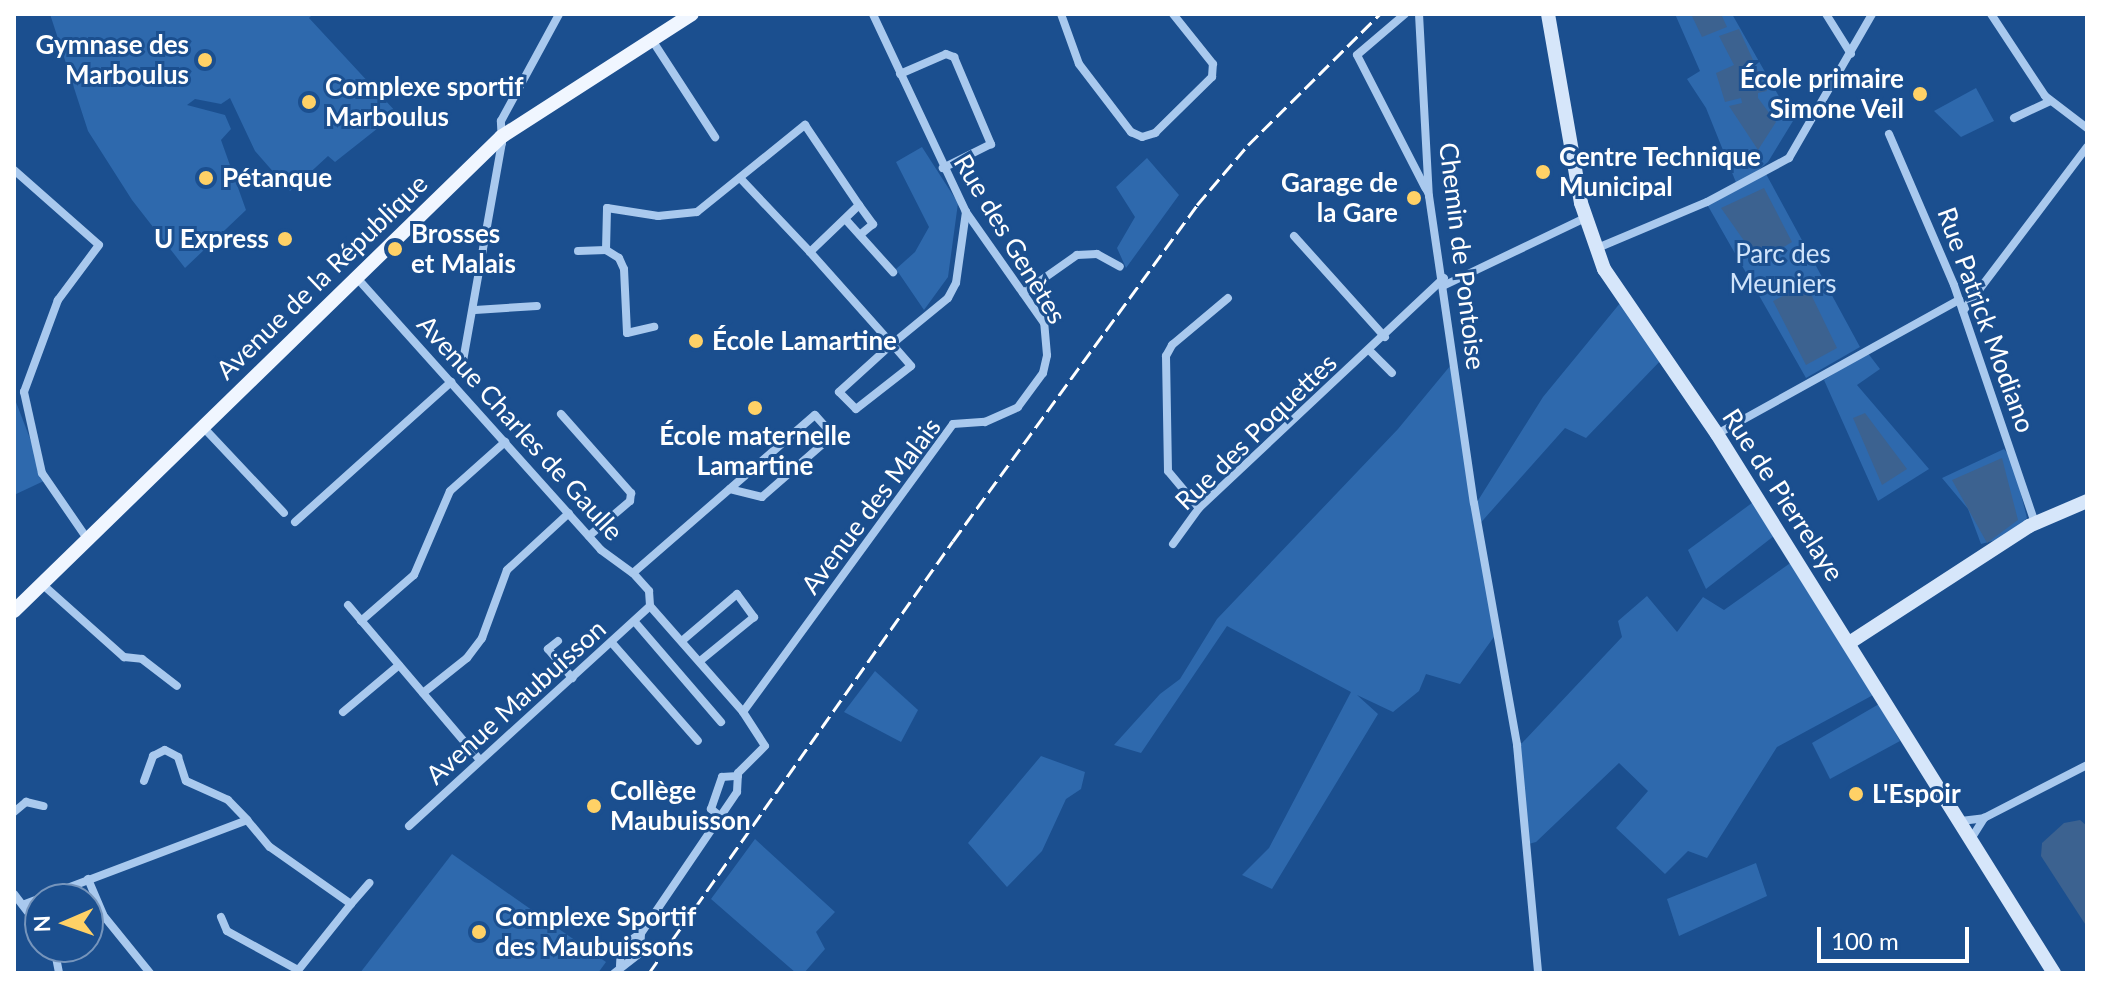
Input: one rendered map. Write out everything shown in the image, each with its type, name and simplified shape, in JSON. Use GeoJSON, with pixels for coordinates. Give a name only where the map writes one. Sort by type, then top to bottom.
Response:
{"type":"FeatureCollection","features":[{"type":"Feature","properties":{"kind":"main road","name":"Avenue de la République"},"geometry":{"type":"LineString","coordinates":[[14,611],[501,137],[692,14]]}},
{"type":"Feature","properties":{"kind":"main road","name":"Rue de Pierrelaye"},"geometry":{"type":"LineString","coordinates":[[1548,14],[1585,218],[1594,249],[1621,302],[1717,434],[2054,973]]}},
{"type":"Feature","properties":{"kind":"main road"},"geometry":{"type":"LineString","coordinates":[[1849,643],[2035,523],[2087,501]]}},
{"type":"Feature","properties":{"kind":"street"},"geometry":{"type":"LineString","coordinates":[[463,361],[475,310],[506,111],[559,14]]}},
{"type":"Feature","properties":{"kind":"street","name":"Rue des Genètes"},"geometry":{"type":"LineString","coordinates":[[873,14],[966,212],[1044,323],[1047,355]]}},
{"type":"Feature","properties":{"kind":"street"},"geometry":{"type":"LineString","coordinates":[[1061,14],[1079,64],[1131,132],[1142,137],[1155,133],[1212,77],[1213,64],[1173,14]]}},
{"type":"Feature","properties":{"kind":"street"},"geometry":{"type":"LineString","coordinates":[[1405,14],[1357,55],[1429,196]]}},
{"type":"Feature","properties":{"kind":"street","name":"Chemin de Pontoise"},"geometry":{"type":"LineString","coordinates":[[1419,14],[1429,196],[1444,281],[1474,503],[1517,745],[1538,973]]}},
{"type":"Feature","properties":{"kind":"street"},"geometry":{"type":"LineString","coordinates":[[1826,14],[1851,54]]}},
{"type":"Feature","properties":{"kind":"street"},"geometry":{"type":"LineString","coordinates":[[1594,249],[1707,202],[1789,158],[1872,14]]}},
{"type":"Feature","properties":{"kind":"street"},"geometry":{"type":"LineString","coordinates":[[1991,14],[2050,101],[2087,128]]}},
{"type":"Feature","properties":{"kind":"street"},"geometry":{"type":"LineString","coordinates":[[652,40],[715,137]]}},
{"type":"Feature","properties":{"kind":"street"},"geometry":{"type":"LineString","coordinates":[[900,74],[946,54],[954,57],[991,144],[967,159],[943,168]]}},
{"type":"Feature","properties":{"kind":"street"},"geometry":{"type":"LineString","coordinates":[[2014,118],[2050,101]]}},
{"type":"Feature","properties":{"kind":"street"},"geometry":{"type":"LineString","coordinates":[[506,111],[515,127]]}},
{"type":"Feature","properties":{"kind":"street"},"geometry":{"type":"LineString","coordinates":[[606,250],[607,208],[658,216],[697,212],[805,125],[873,224],[860,235]]}},
{"type":"Feature","properties":{"kind":"street","name":"Rue Patrick Modiano"},"geometry":{"type":"LineString","coordinates":[[1889,134],[1959,300],[2035,523]]}},
{"type":"Feature","properties":{"kind":"street"},"geometry":{"type":"LineString","coordinates":[[1963,311],[2087,147]]}},
{"type":"Feature","properties":{"kind":"street"},"geometry":{"type":"LineString","coordinates":[[14,170],[99,245],[58,300],[24,384],[31,438],[42,473],[88,540]]}},
{"type":"Feature","properties":{"kind":"street"},"geometry":{"type":"LineString","coordinates":[[740,178],[810,252],[892,344],[911,366],[856,409],[839,392],[892,344],[948,298],[956,283],[966,212]]}},
{"type":"Feature","properties":{"kind":"street"},"geometry":{"type":"LineString","coordinates":[[810,252],[847,221],[859,205]]}},
{"type":"Feature","properties":{"kind":"street","name":"Rue des Poquettes"},"geometry":{"type":"LineString","coordinates":[[1173,544],[1199,508],[1444,281],[1585,218]]}},
{"type":"Feature","properties":{"kind":"street"},"geometry":{"type":"LineString","coordinates":[[847,221],[893,272]]}},
{"type":"Feature","properties":{"kind":"street"},"geometry":{"type":"LineString","coordinates":[[1294,236],[1385,337]]}},
{"type":"Feature","properties":{"kind":"street"},"geometry":{"type":"LineString","coordinates":[[578,251],[606,250],[619,258],[624,269],[627,333],[654,327]]}},
{"type":"Feature","properties":{"kind":"street"},"geometry":{"type":"LineString","coordinates":[[1023,293],[1077,255],[1097,254],[1120,267]]}},
{"type":"Feature","properties":{"kind":"street","name":"Avenue Charles de Gaulle"},"geometry":{"type":"LineString","coordinates":[[357,278],[589,536],[633,573],[649,591],[650,606],[743,712],[765,746],[738,776]]}},
{"type":"Feature","properties":{"kind":"street"},"geometry":{"type":"LineString","coordinates":[[1199,508],[1168,471],[1166,356],[1172,345],[1228,298]]}},
{"type":"Feature","properties":{"kind":"street"},"geometry":{"type":"LineString","coordinates":[[1717,434],[1959,300]]}},
{"type":"Feature","properties":{"kind":"street"},"geometry":{"type":"LineString","coordinates":[[475,310],[537,306]]}},
{"type":"Feature","properties":{"kind":"street","name":"Rue des Poquettes"},"geometry":{"type":"LineString","coordinates":[[1370,351],[1392,373]]}},
{"type":"Feature","properties":{"kind":"street","name":"Avenue des Malais"},"geometry":{"type":"LineString","coordinates":[[743,712],[953,424],[985,422],[1018,407],[1043,373],[1047,355]]}},
{"type":"Feature","properties":{"kind":"street"},"geometry":{"type":"LineString","coordinates":[[295,522],[451,382]]}},
{"type":"Feature","properties":{"kind":"street"},"geometry":{"type":"LineString","coordinates":[[561,414],[631,493],[630,501],[589,536]]}},
{"type":"Feature","properties":{"kind":"street"},"geometry":{"type":"LineString","coordinates":[[633,573],[815,415],[833,435],[762,497],[730,489]]}},
{"type":"Feature","properties":{"kind":"street"},"geometry":{"type":"LineString","coordinates":[[203,427],[284,513]]}},
{"type":"Feature","properties":{"kind":"street"},"geometry":{"type":"LineString","coordinates":[[361,621],[414,575],[450,491],[505,442]]}},
{"type":"Feature","properties":{"kind":"street"},"geometry":{"type":"LineString","coordinates":[[423,693],[467,658],[482,638],[507,570],[569,513]]}},
{"type":"Feature","properties":{"kind":"street"},"geometry":{"type":"LineString","coordinates":[[42,584],[124,657],[142,659],[177,686]]}},
{"type":"Feature","properties":{"kind":"street"},"geometry":{"type":"LineString","coordinates":[[683,640],[737,594],[754,617],[700,661]]}},
{"type":"Feature","properties":{"kind":"street"},"geometry":{"type":"LineString","coordinates":[[348,605],[479,759]]}},
{"type":"Feature","properties":{"kind":"street","name":"Avenue Maubuisson"},"geometry":{"type":"LineString","coordinates":[[409,826],[650,606]]}},
{"type":"Feature","properties":{"kind":"street"},"geometry":{"type":"LineString","coordinates":[[635,622],[721,722]]}},
{"type":"Feature","properties":{"kind":"street"},"geometry":{"type":"LineString","coordinates":[[558,641],[548,649],[572,678]]}},
{"type":"Feature","properties":{"kind":"street"},"geometry":{"type":"LineString","coordinates":[[612,643],[698,741]]}},
{"type":"Feature","properties":{"kind":"street"},"geometry":{"type":"LineString","coordinates":[[343,712],[399,665]]}},
{"type":"Feature","properties":{"kind":"street"},"geometry":{"type":"LineString","coordinates":[[144,781],[153,756],[165,750],[178,757],[186,781],[228,800],[270,847],[351,904]]}},
{"type":"Feature","properties":{"kind":"street"},"geometry":{"type":"LineString","coordinates":[[1961,821],[1984,818],[2087,765]]}},
{"type":"Feature","properties":{"kind":"street"},"geometry":{"type":"LineString","coordinates":[[617,970],[621,947],[641,933],[721,817],[737,792],[738,776],[722,777],[711,809],[721,817]]}},
{"type":"Feature","properties":{"kind":"street"},"geometry":{"type":"LineString","coordinates":[[14,812],[26,802],[44,806]]}},
{"type":"Feature","properties":{"kind":"street"},"geometry":{"type":"LineString","coordinates":[[1971,839],[1984,818]]}},
{"type":"Feature","properties":{"kind":"street"},"geometry":{"type":"LineString","coordinates":[[78,883],[247,820]]}},
{"type":"Feature","properties":{"kind":"street"},"geometry":{"type":"LineString","coordinates":[[88,879],[103,915],[150,973]]}},
{"type":"Feature","properties":{"kind":"street"},"geometry":{"type":"LineString","coordinates":[[221,917],[227,931],[297,972],[369,883]]}},
{"type":"Feature","properties":{"kind":"street"},"geometry":{"type":"LineString","coordinates":[[617,970],[632,964],[640,953],[641,933]]}},
{"type":"Feature","properties":{"kind":"green space"},"geometry":{"type":"Polygon","coordinates":[[[50,14],[313,14],[309,18],[397,113],[335,162],[328,156],[290,191],[255,151],[230,98],[221,104],[195,99],[187,105],[225,115],[231,129],[221,140],[246,210],[185,268],[132,200],[88,131],[50,14]]]}},
{"type":"Feature","properties":{"kind":"green space"},"geometry":{"type":"Polygon","coordinates":[[[1675,14],[1732,14],[1793,121],[1768,162],[1742,183],[1765,172],[1860,347],[1806,378],[1704,199],[1737,185],[1706,108],[1687,79],[1700,71],[1675,14]]]}},
{"type":"Feature","properties":{"kind":"green space"},"geometry":{"type":"Polygon","coordinates":[[[1976,88],[1994,121],[1961,137],[1934,111],[1976,88]]]}},
{"type":"Feature","properties":{"kind":"green space"},"geometry":{"type":"Polygon","coordinates":[[[922,147],[958,203],[948,277],[924,310],[896,269],[915,252],[929,227],[896,162],[922,147]]]}},
{"type":"Feature","properties":{"kind":"green space"},"geometry":{"type":"Polygon","coordinates":[[[1147,158],[1179,195],[1126,268],[1117,248],[1135,217],[1116,187],[1147,158]]]}},
{"type":"Feature","properties":{"kind":"green space"},"geometry":{"type":"Polygon","coordinates":[[[1621,302],[1664,357],[1586,438],[1565,428],[1476,528],[1496,634],[1460,684],[1426,674],[1419,691],[1393,712],[1357,695],[1378,714],[1272,889],[1242,875],[1269,848],[1351,692],[1227,626],[1141,753],[1114,745],[1160,694],[1180,679],[1217,619],[1398,429],[1455,360],[1472,510],[1543,397],[1621,302]]]}},
{"type":"Feature","properties":{"kind":"green space","name":"Parc des Meuniers"},"geometry":{"type":"Polygon","coordinates":[[[1867,352],[1880,369],[1857,385],[1929,469],[1878,501],[1824,380],[1867,352]]]}},
{"type":"Feature","properties":{"kind":"green space"},"geometry":{"type":"Polygon","coordinates":[[[14,397],[46,480],[14,495],[14,397]]]}},
{"type":"Feature","properties":{"kind":"green space"},"geometry":{"type":"Polygon","coordinates":[[[2004,449],[2012,459],[2027,518],[2008,537],[1981,544],[1968,509],[1942,478],[2004,449]]]}},
{"type":"Feature","properties":{"kind":"green space"},"geometry":{"type":"Polygon","coordinates":[[[1756,500],[1779,532],[1706,589],[1688,550],[1756,500]]]}},
{"type":"Feature","properties":{"kind":"green space"},"geometry":{"type":"Polygon","coordinates":[[[1796,559],[1875,694],[1777,747],[1707,858],[1688,851],[1665,874],[1616,828],[1648,791],[1619,763],[1536,842],[1525,845],[1513,745],[1522,743],[1622,637],[1618,621],[1647,596],[1677,632],[1703,597],[1724,610],[1796,559]]]}},
{"type":"Feature","properties":{"kind":"green space"},"geometry":{"type":"Polygon","coordinates":[[[875,671],[918,710],[901,742],[844,712],[875,671]]]}},
{"type":"Feature","properties":{"kind":"green space"},"geometry":{"type":"Polygon","coordinates":[[[1879,704],[1900,741],[1830,779],[1812,743],[1879,704]]]}},
{"type":"Feature","properties":{"kind":"green space"},"geometry":{"type":"Polygon","coordinates":[[[1041,756],[1085,772],[1081,789],[1066,799],[1042,851],[1007,887],[968,843],[1041,756]]]}},
{"type":"Feature","properties":{"kind":"green space"},"geometry":{"type":"Polygon","coordinates":[[[755,839],[835,912],[816,932],[825,949],[804,973],[796,973],[711,899],[755,839]]]}},
{"type":"Feature","properties":{"kind":"green space","name":"Complexe Sportif des Maubuissons"},"geometry":{"type":"Polygon","coordinates":[[[452,854],[606,962],[598,973],[360,973],[452,854]]]}},
{"type":"Feature","properties":{"kind":"green space"},"geometry":{"type":"Polygon","coordinates":[[[1756,863],[1767,896],[1679,936],[1667,899],[1756,863]]]}},
{"type":"Feature","properties":{"kind":"shaded area"},"geometry":{"type":"Polygon","coordinates":[[[1691,14],[1721,14],[1727,27],[1702,37],[1691,14]]]}},
{"type":"Feature","properties":{"kind":"shaded area"},"geometry":{"type":"Polygon","coordinates":[[[1739,29],[1767,91],[1758,93],[1758,98],[1776,122],[1758,150],[1729,106],[1742,103],[1741,98],[1725,102],[1716,73],[1734,65],[1719,36],[1739,29]]]}},
{"type":"Feature","properties":{"kind":"shaded area"},"geometry":{"type":"Polygon","coordinates":[[[1764,188],[1792,242],[1759,262],[1721,208],[1764,188]]]}},
{"type":"Feature","properties":{"kind":"shaded area"},"geometry":{"type":"Polygon","coordinates":[[[1806,284],[1837,348],[1806,365],[1773,301],[1806,284]]]}},
{"type":"Feature","properties":{"kind":"shaded area"},"geometry":{"type":"Polygon","coordinates":[[[1865,413],[1907,469],[1882,485],[1853,418],[1865,413]]]}},
{"type":"Feature","properties":{"kind":"shaded area"},"geometry":{"type":"Polygon","coordinates":[[[2002,458],[2018,520],[1987,543],[1952,480],[2002,458]]]}},
{"type":"Feature","properties":{"kind":"shaded area"},"geometry":{"type":"Polygon","coordinates":[[[2080,820],[2087,826],[2087,927],[2041,856],[2042,843],[2064,823],[2080,820]]]}},
{"type":"Feature","properties":{"kind":"railway"},"geometry":{"type":"LineString","coordinates":[[649,973],[953,541],[1197,205],[1248,145],[1380,14]]}},
{"type":"Feature","properties":{"kind":"place","name":"Gymnase des Marboulus"},"geometry":{"type":"Point","coordinates":[205,60]}},
{"type":"Feature","properties":{"kind":"place","name":"École primaire Simone Veil"},"geometry":{"type":"Point","coordinates":[1920,94]}},
{"type":"Feature","properties":{"kind":"place","name":"Complexe sportif Marboulus"},"geometry":{"type":"Point","coordinates":[309,102]}},
{"type":"Feature","properties":{"kind":"place","name":"Centre Technique Municipal"},"geometry":{"type":"Point","coordinates":[1543,172]}},
{"type":"Feature","properties":{"kind":"place","name":"Pétanque"},"geometry":{"type":"Point","coordinates":[206,178]}},
{"type":"Feature","properties":{"kind":"place","name":"Garage de la Gare"},"geometry":{"type":"Point","coordinates":[1414,198]}},
{"type":"Feature","properties":{"kind":"place","name":"U Express"},"geometry":{"type":"Point","coordinates":[285,239]}},
{"type":"Feature","properties":{"kind":"place","name":"Brosses et Malais"},"geometry":{"type":"Point","coordinates":[395,249]}},
{"type":"Feature","properties":{"kind":"place","name":"École Lamartine"},"geometry":{"type":"Point","coordinates":[696,341]}},
{"type":"Feature","properties":{"kind":"place","name":"École maternelle Lamartine"},"geometry":{"type":"Point","coordinates":[755,408]}},
{"type":"Feature","properties":{"kind":"place","name":"L'Espoir"},"geometry":{"type":"Point","coordinates":[1856,794]}},
{"type":"Feature","properties":{"kind":"place","name":"Collège Maubuisson"},"geometry":{"type":"Point","coordinates":[594,806]}},
{"type":"Feature","properties":{"kind":"place","name":"Complexe Sportif des Maubuissons"},"geometry":{"type":"Point","coordinates":[479,932]}}]}
